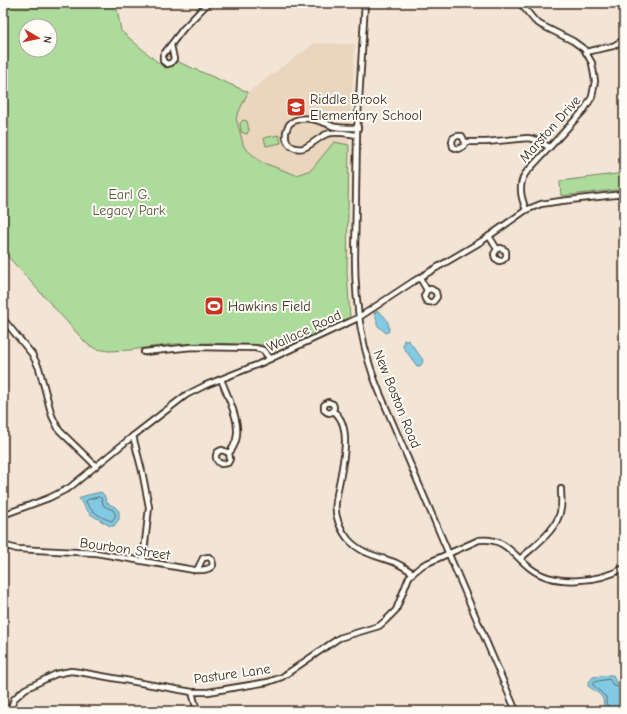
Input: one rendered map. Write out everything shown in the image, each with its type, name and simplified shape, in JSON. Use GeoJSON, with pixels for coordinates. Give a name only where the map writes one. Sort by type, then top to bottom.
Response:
{"type":"FeatureCollection","features":[{"type":"Feature","properties":{"kind":"street"},"geometry":{"type":"LineString","coordinates":[[171,45],[183,29],[208,3]]}},
{"type":"Feature","properties":{"kind":"street","name":"New Boston Road"},"geometry":{"type":"LineString","coordinates":[[365,3],[357,135],[355,277],[358,318],[365,348],[377,386],[516,711]]}},
{"type":"Feature","properties":{"kind":"street"},"geometry":{"type":"LineString","coordinates":[[520,3],[531,17],[541,25],[577,44],[586,52],[613,46],[624,40]]}},
{"type":"Feature","properties":{"kind":"street","name":"Marston Drive"},"geometry":{"type":"LineString","coordinates":[[526,210],[520,190],[522,179],[528,170],[584,110],[592,97],[595,74],[592,63],[586,52]]}},
{"type":"Feature","properties":{"kind":"street"},"geometry":{"type":"LineString","coordinates":[[357,135],[327,134],[311,145],[295,148],[288,144],[286,130],[289,124],[293,121],[301,119],[320,121],[337,128],[358,128]]}},
{"type":"Feature","properties":{"kind":"street"},"geometry":{"type":"LineString","coordinates":[[465,142],[486,142],[528,138],[538,140],[549,148]]}},
{"type":"Feature","properties":{"kind":"street","name":"Wallace Road"},"geometry":{"type":"LineString","coordinates":[[3,515],[59,494],[79,481],[133,436],[186,396],[358,318],[489,236],[526,210],[541,204],[624,194]]}},
{"type":"Feature","properties":{"kind":"street"},"geometry":{"type":"LineString","coordinates":[[489,236],[497,249]]}},
{"type":"Feature","properties":{"kind":"street"},"geometry":{"type":"LineString","coordinates":[[420,278],[427,290]]}},
{"type":"Feature","properties":{"kind":"street"},"geometry":{"type":"LineString","coordinates":[[3,319],[32,354],[39,368],[52,416],[59,430],[96,466]]}},
{"type":"Feature","properties":{"kind":"street"},"geometry":{"type":"LineString","coordinates":[[144,352],[192,347],[255,348],[263,350],[270,359]]}},
{"type":"Feature","properties":{"kind":"street"},"geometry":{"type":"LineString","coordinates":[[221,379],[235,417],[238,431],[236,440],[229,453]]}},
{"type":"Feature","properties":{"kind":"street"},"geometry":{"type":"LineString","coordinates":[[333,410],[339,416],[344,435],[344,459],[336,502],[337,517],[343,531],[347,538],[359,549],[372,556],[401,566],[413,573]]}},
{"type":"Feature","properties":{"kind":"street"},"geometry":{"type":"LineString","coordinates":[[133,436],[149,507],[143,561]]}},
{"type":"Feature","properties":{"kind":"street"},"geometry":{"type":"LineString","coordinates":[[520,559],[549,532],[558,519],[561,509],[561,489]]}},
{"type":"Feature","properties":{"kind":"street","name":"Pasture Lane"},"geometry":{"type":"LineString","coordinates":[[10,711],[14,700],[26,689],[56,674],[72,671],[192,692],[207,692],[275,680],[288,673],[338,638],[379,626],[396,610],[409,578],[423,565],[472,543],[487,539],[502,543],[537,573],[551,578],[598,578],[612,574],[624,568]]}},
{"type":"Feature","properties":{"kind":"street","name":"Bourbon Street"},"geometry":{"type":"LineString","coordinates":[[3,545],[17,550],[96,553],[197,570]]}},
{"type":"Feature","properties":{"kind":"street"},"geometry":{"type":"LineString","coordinates":[[192,692],[197,711]]}},
{"type":"Feature","properties":{"kind":"shaded area","name":"Riddle Brook Elementary School"},"geometry":{"type":"Polygon","coordinates":[[[315,43],[355,44],[349,145],[334,142],[311,170],[296,175],[261,162],[244,147],[236,118],[248,92],[315,43]]]}},
{"type":"Feature","properties":{"kind":"green space","name":"Earl G. Legacy Park"},"geometry":{"type":"Polygon","coordinates":[[[3,3],[116,3],[121,31],[162,66],[166,68],[170,67],[176,61],[248,92],[236,118],[244,147],[261,162],[296,175],[311,170],[334,142],[349,145],[347,273],[350,317],[288,346],[211,343],[174,344],[130,350],[109,351],[96,349],[87,344],[3,251],[3,3]]]}},
{"type":"Feature","properties":{"kind":"green space"},"geometry":{"type":"Polygon","coordinates":[[[243,120],[247,121],[249,130],[247,134],[241,132],[240,123],[243,120]]]}},
{"type":"Feature","properties":{"kind":"green space"},"geometry":{"type":"Polygon","coordinates":[[[279,135],[281,143],[266,146],[264,138],[279,135]]]}},
{"type":"Feature","properties":{"kind":"green space"},"geometry":{"type":"Polygon","coordinates":[[[624,173],[624,189],[561,196],[560,181],[624,173]]]}},
{"type":"Feature","properties":{"kind":"water"},"geometry":{"type":"Polygon","coordinates":[[[378,311],[388,322],[389,331],[386,333],[377,325],[377,320],[374,313],[378,311]]]}},
{"type":"Feature","properties":{"kind":"water"},"geometry":{"type":"Polygon","coordinates":[[[404,340],[409,341],[423,360],[420,366],[417,366],[403,347],[404,340]]]}},
{"type":"Feature","properties":{"kind":"water"},"geometry":{"type":"Polygon","coordinates":[[[101,492],[107,503],[119,511],[119,519],[114,526],[110,526],[90,514],[79,499],[84,496],[101,492]]]}},
{"type":"Feature","properties":{"kind":"water"},"geometry":{"type":"Polygon","coordinates":[[[613,675],[616,683],[624,684],[623,711],[607,711],[604,707],[602,697],[588,686],[588,683],[593,677],[613,675]]]}},
{"type":"Feature","properties":{"kind":"place","name":"Riddle Brook Elementary School"},"geometry":{"type":"Point","coordinates":[296,107]}},
{"type":"Feature","properties":{"kind":"place","name":"Hawkins Field"},"geometry":{"type":"Point","coordinates":[214,306]}}]}
